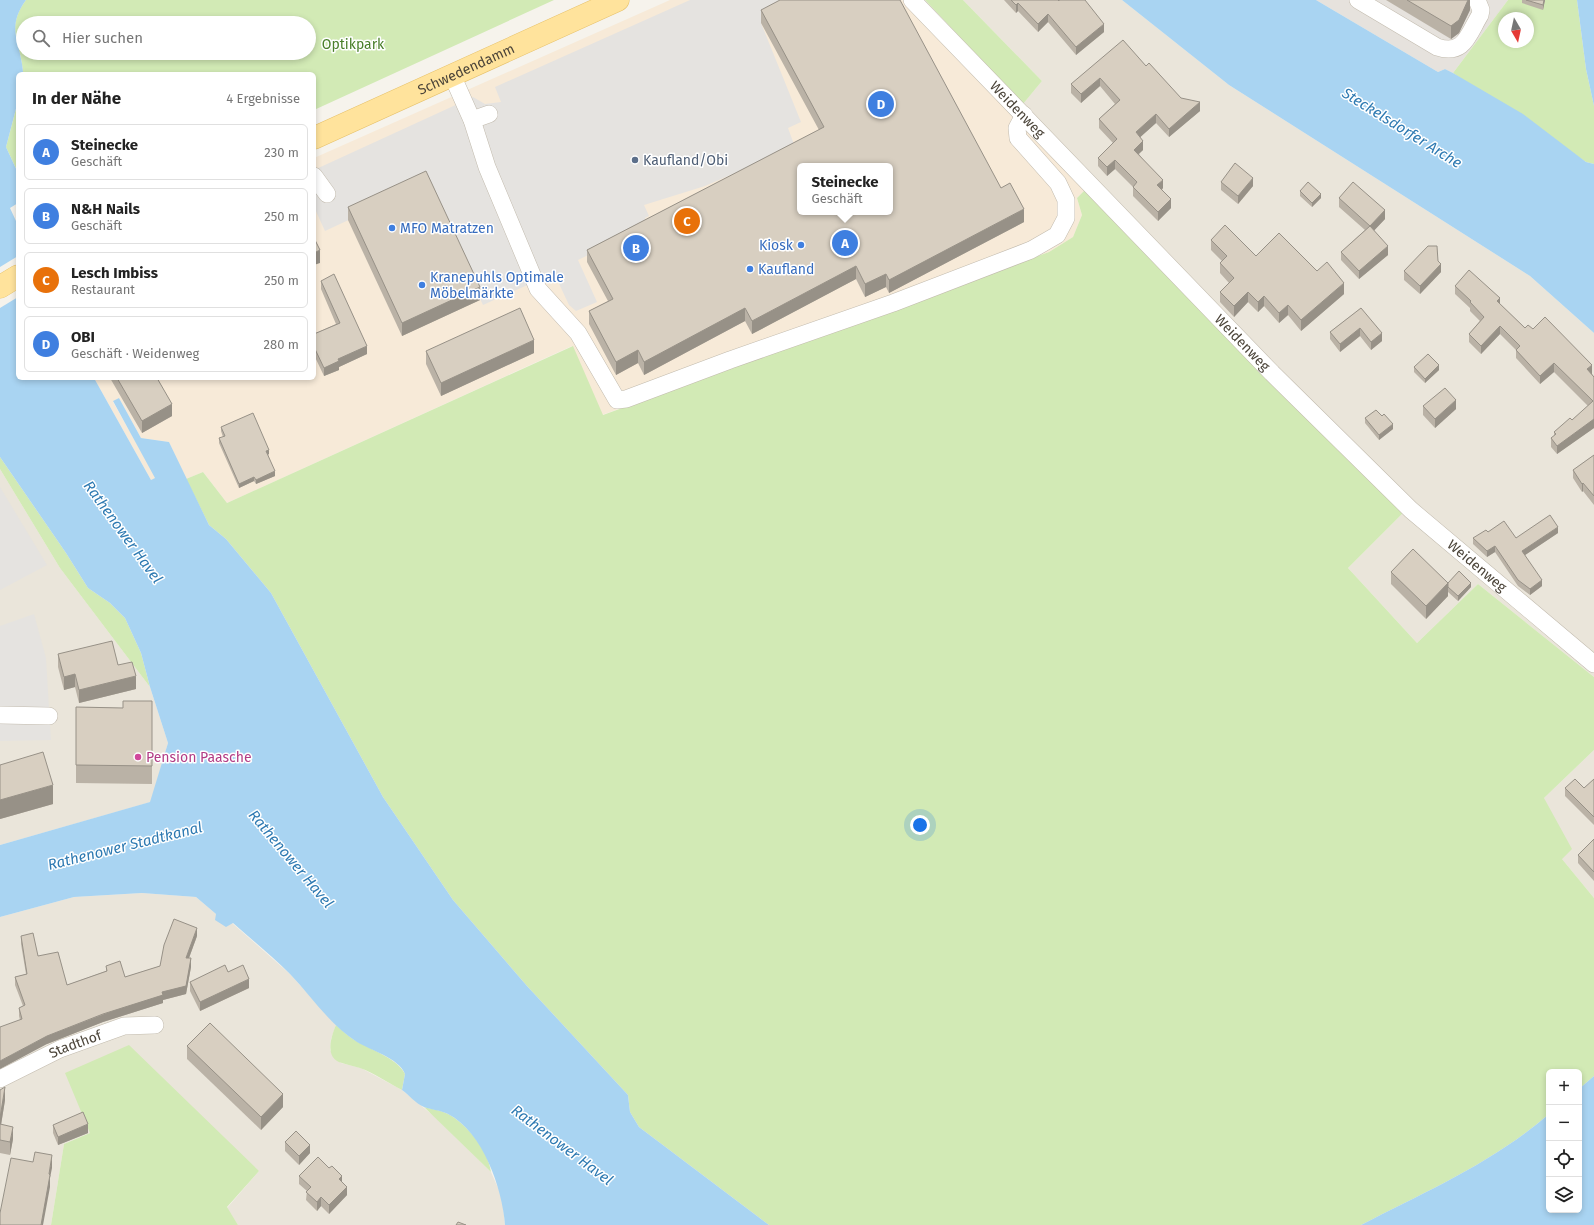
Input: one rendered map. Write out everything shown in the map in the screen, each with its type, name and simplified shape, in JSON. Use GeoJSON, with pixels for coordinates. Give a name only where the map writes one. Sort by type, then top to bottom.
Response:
{"type":"FeatureCollection","features":[{"type":"Feature","properties":{"kind":"main road","name":"Schwedendamm"},"geometry":{"type":"LineString","coordinates":[[316,137],[618,0]]}},
{"type":"Feature","properties":{"kind":"main road"},"geometry":{"type":"LineString","coordinates":[[0,287],[16,277]]}},
{"type":"Feature","properties":{"kind":"street","name":"Weidenweg"},"geometry":{"type":"LineString","coordinates":[[912,0],[1272,373],[1411,510],[1594,664]]}},
{"type":"Feature","properties":{"kind":"street"},"geometry":{"type":"LineString","coordinates":[[1358,0],[1437,47],[1448,50],[1454,50],[1461,46],[1480,15],[1477,0]]}},
{"type":"Feature","properties":{"kind":"street"},"geometry":{"type":"LineString","coordinates":[[452,75],[472,120],[487,167],[538,289],[578,333],[617,400],[626,399],[730,360],[893,303],[1031,250],[1057,235],[1066,218],[1066,200],[1058,183],[1018,138],[1017,128],[1024,115]]}},
{"type":"Feature","properties":{"kind":"street"},"geometry":{"type":"LineString","coordinates":[[472,120],[489,114]]}},
{"type":"Feature","properties":{"kind":"street"},"geometry":{"type":"LineString","coordinates":[[316,179],[327,194]]}},
{"type":"Feature","properties":{"kind":"street"},"geometry":{"type":"LineString","coordinates":[[0,715],[49,716]]}},
{"type":"Feature","properties":{"kind":"street","name":"Stadthof"},"geometry":{"type":"LineString","coordinates":[[0,1079],[60,1049],[124,1026],[155,1025]]}},
{"type":"Feature","properties":{"kind":"shaded area"},"geometry":{"type":"Polygon","coordinates":[[[670,0],[902,0],[993,92],[1085,190],[1077,198],[1082,215],[1073,237],[1049,252],[602,415],[572,346],[227,503],[203,472],[186,479],[169,442],[141,438],[119,398],[113,402],[156,478],[151,480],[95,380],[316,380],[316,157],[670,0]]]}},
{"type":"Feature","properties":{"kind":"shaded area","name":"Kaufland/Obi"},"geometry":{"type":"Polygon","coordinates":[[[690,0],[804,0],[761,23],[801,122],[788,128],[795,147],[705,186],[644,205],[649,216],[645,218],[648,226],[578,260],[597,302],[576,311],[569,305],[554,273],[483,305],[426,184],[325,231],[316,211],[316,169],[473,97],[485,104],[501,102],[495,87],[690,0]]]}},
{"type":"Feature","properties":{"kind":"shaded area"},"geometry":{"type":"Polygon","coordinates":[[[963,0],[1122,0],[1229,85],[1530,276],[1594,333],[1594,677],[1478,584],[1417,643],[1348,568],[1404,512],[1281,374],[1023,104],[1042,81],[963,0]]]}},
{"type":"Feature","properties":{"kind":"shaded area"},"geometry":{"type":"Polygon","coordinates":[[[1316,0],[1508,0],[1453,73],[1445,69],[1438,72],[1316,0]]]}},
{"type":"Feature","properties":{"kind":"shaded area"},"geometry":{"type":"Polygon","coordinates":[[[0,469],[60,568],[150,687],[168,743],[151,802],[0,845],[0,469]]]}},
{"type":"Feature","properties":{"kind":"shaded area"},"geometry":{"type":"Polygon","coordinates":[[[0,487],[47,565],[0,590],[0,487]]]}},
{"type":"Feature","properties":{"kind":"shaded area"},"geometry":{"type":"Polygon","coordinates":[[[34,614],[46,658],[51,740],[0,741],[0,626],[34,614]]]}},
{"type":"Feature","properties":{"kind":"shaded area"},"geometry":{"type":"Polygon","coordinates":[[[1594,750],[1594,898],[1562,859],[1544,798],[1594,750]]]}},
{"type":"Feature","properties":{"kind":"shaded area"},"geometry":{"type":"Polygon","coordinates":[[[142,893],[196,897],[216,914],[232,923],[290,974],[336,1025],[331,1039],[330,1050],[341,1063],[361,1068],[402,1090],[435,1117],[491,1172],[502,1197],[505,1225],[238,1225],[227,1208],[259,1171],[90,1133],[64,1144],[51,1225],[0,1225],[0,917],[74,897],[142,893]]]}},
{"type":"Feature","properties":{"kind":"green space","name":"Optikpark"},"geometry":{"type":"Polygon","coordinates":[[[26,0],[554,0],[316,109],[316,72],[23,72],[21,60],[316,60],[316,16],[18,16],[26,0]]]}},
{"type":"Feature","properties":{"kind":"green space"},"geometry":{"type":"Polygon","coordinates":[[[925,0],[963,0],[1042,81],[1023,104],[925,0]]]}},
{"type":"Feature","properties":{"kind":"green space"},"geometry":{"type":"Polygon","coordinates":[[[1508,0],[1577,0],[1586,69],[1594,106],[1594,164],[1586,162],[1453,73],[1498,13],[1498,48],[1534,48],[1534,12],[1499,12],[1508,0]]]}},
{"type":"Feature","properties":{"kind":"green space"},"geometry":{"type":"Polygon","coordinates":[[[16,109],[16,169],[6,147],[16,109]]]}},
{"type":"Feature","properties":{"kind":"green space"},"geometry":{"type":"Polygon","coordinates":[[[1085,190],[1404,512],[1348,568],[1417,643],[1478,584],[1594,677],[1594,750],[1544,798],[1572,849],[1562,859],[1594,898],[1594,1076],[1582,1086],[1582,1069],[1546,1069],[1546,1116],[1528,1131],[1482,1162],[1361,1225],[769,1225],[639,1127],[630,1112],[628,1095],[527,986],[453,900],[383,797],[271,593],[226,539],[209,525],[186,479],[203,472],[227,503],[573,346],[603,415],[1049,252],[1073,237],[1082,215],[1077,198],[1085,190]]]}},
{"type":"Feature","properties":{"kind":"green space"},"geometry":{"type":"Polygon","coordinates":[[[0,457],[66,553],[88,588],[110,603],[125,618],[141,653],[150,687],[60,568],[0,469],[0,457]]]}},
{"type":"Feature","properties":{"kind":"green space"},"geometry":{"type":"Polygon","coordinates":[[[336,1025],[355,1040],[384,1055],[397,1064],[405,1074],[402,1090],[365,1070],[336,1060],[333,1057],[330,1047],[332,1035],[336,1025]]]}},
{"type":"Feature","properties":{"kind":"green space"},"geometry":{"type":"Polygon","coordinates":[[[129,1045],[259,1171],[227,1207],[238,1225],[51,1225],[64,1144],[90,1133],[65,1073],[129,1045]]]}},
{"type":"Feature","properties":{"kind":"green space"},"geometry":{"type":"Polygon","coordinates":[[[424,1107],[448,1114],[462,1124],[476,1138],[486,1155],[491,1172],[424,1107]]]}},
{"type":"Feature","properties":{"kind":"water"},"geometry":{"type":"Polygon","coordinates":[[[0,0],[26,0],[16,16],[16,60],[22,60],[23,72],[16,72],[16,109],[6,147],[16,169],[16,204],[10,208],[16,221],[16,380],[95,380],[151,480],[155,478],[113,401],[119,398],[141,438],[169,442],[209,525],[226,539],[271,593],[383,797],[453,900],[527,986],[628,1095],[630,1112],[639,1127],[769,1225],[505,1225],[500,1195],[495,1178],[481,1147],[460,1122],[448,1114],[421,1106],[415,1102],[402,1090],[405,1074],[397,1063],[357,1042],[347,1035],[276,961],[233,923],[226,927],[215,920],[216,914],[196,897],[142,893],[74,897],[0,917],[0,845],[150,802],[168,743],[141,653],[125,618],[110,603],[88,588],[66,553],[0,457],[0,0]]]}},
{"type":"Feature","properties":{"kind":"water","name":"Steckelsdorfer Arche"},"geometry":{"type":"Polygon","coordinates":[[[1122,0],[1316,0],[1438,72],[1445,69],[1523,114],[1586,162],[1594,164],[1594,333],[1530,276],[1229,85],[1122,0]]]}},
{"type":"Feature","properties":{"kind":"water"},"geometry":{"type":"Polygon","coordinates":[[[1577,0],[1594,0],[1594,106],[1586,69],[1577,0]]]}},
{"type":"Feature","properties":{"kind":"water"},"geometry":{"type":"Polygon","coordinates":[[[1594,1076],[1594,1225],[1361,1225],[1482,1162],[1528,1131],[1546,1116],[1546,1213],[1582,1213],[1582,1086],[1594,1076]]]}},
{"type":"Feature","properties":{"kind":"pier"},"geometry":{"type":"Polygon","coordinates":[[[16,257],[16,298],[0,308],[0,267],[16,257]]]}},
{"type":"Feature","properties":{"kind":"building"},"geometry":{"type":"Polygon","coordinates":[[[780,0],[900,0],[1001,188],[1010,183],[1024,209],[889,280],[886,274],[865,284],[856,266],[752,321],[745,308],[644,362],[638,350],[616,362],[589,311],[613,299],[587,250],[824,127],[761,10],[780,0]]]}},
{"type":"Feature","properties":{"kind":"building"},"geometry":{"type":"Polygon","coordinates":[[[1011,0],[1085,0],[1104,24],[1076,47],[1048,14],[1038,24],[1018,3],[1016,5],[1011,0]]]}},
{"type":"Feature","properties":{"kind":"building"},"geometry":{"type":"Polygon","coordinates":[[[1407,0],[1468,0],[1459,20],[1451,26],[1407,0]]]}},
{"type":"Feature","properties":{"kind":"building"},"geometry":{"type":"Polygon","coordinates":[[[1526,0],[1544,0],[1543,5],[1526,0]]]}},
{"type":"Feature","properties":{"kind":"building"},"geometry":{"type":"Polygon","coordinates":[[[1123,40],[1146,66],[1149,63],[1181,98],[1200,102],[1169,129],[1156,114],[1136,132],[1143,141],[1134,150],[1163,180],[1157,185],[1171,199],[1158,212],[1133,187],[1137,182],[1115,160],[1107,167],[1098,158],[1117,139],[1099,119],[1120,100],[1100,78],[1081,94],[1071,84],[1123,40]]]}},
{"type":"Feature","properties":{"kind":"building"},"geometry":{"type":"Polygon","coordinates":[[[1235,163],[1253,178],[1238,196],[1221,182],[1235,163]]]}},
{"type":"Feature","properties":{"kind":"building"},"geometry":{"type":"Polygon","coordinates":[[[426,171],[480,287],[402,323],[348,207],[426,171]]]}},
{"type":"Feature","properties":{"kind":"building"},"geometry":{"type":"Polygon","coordinates":[[[1308,182],[1321,194],[1312,203],[1300,191],[1308,182]]]}},
{"type":"Feature","properties":{"kind":"building"},"geometry":{"type":"Polygon","coordinates":[[[1353,182],[1385,210],[1370,226],[1339,198],[1353,182]]]}},
{"type":"Feature","properties":{"kind":"building"},"geometry":{"type":"Polygon","coordinates":[[[1225,225],[1256,256],[1279,233],[1317,271],[1327,262],[1344,283],[1301,320],[1288,305],[1279,313],[1264,296],[1258,302],[1248,292],[1234,306],[1220,292],[1234,278],[1220,263],[1227,256],[1211,240],[1225,225]]]}},
{"type":"Feature","properties":{"kind":"building"},"geometry":{"type":"Polygon","coordinates":[[[1370,226],[1388,246],[1359,271],[1341,252],[1370,226]]]}},
{"type":"Feature","properties":{"kind":"building"},"geometry":{"type":"Polygon","coordinates":[[[316,242],[320,250],[316,252],[316,242]]]}},
{"type":"Feature","properties":{"kind":"building"},"geometry":{"type":"Polygon","coordinates":[[[1428,246],[1437,246],[1438,261],[1441,264],[1420,286],[1404,271],[1428,246]]]}},
{"type":"Feature","properties":{"kind":"building"},"geometry":{"type":"Polygon","coordinates":[[[1469,270],[1500,298],[1497,301],[1525,328],[1528,325],[1533,329],[1545,317],[1592,365],[1587,369],[1594,377],[1594,419],[1557,446],[1551,438],[1556,434],[1554,432],[1570,418],[1572,420],[1593,401],[1554,363],[1540,376],[1516,350],[1520,346],[1500,326],[1481,346],[1469,334],[1484,317],[1470,302],[1471,301],[1455,286],[1469,270]]]}},
{"type":"Feature","properties":{"kind":"building"},"geometry":{"type":"Polygon","coordinates":[[[334,274],[367,346],[338,359],[339,361],[324,368],[316,351],[316,333],[340,323],[321,281],[334,274]]]}},
{"type":"Feature","properties":{"kind":"building"},"geometry":{"type":"Polygon","coordinates":[[[520,308],[534,340],[441,383],[426,351],[520,308]]]}},
{"type":"Feature","properties":{"kind":"building"},"geometry":{"type":"Polygon","coordinates":[[[1361,308],[1382,333],[1371,342],[1360,328],[1340,344],[1330,332],[1361,308]]]}},
{"type":"Feature","properties":{"kind":"building"},"geometry":{"type":"Polygon","coordinates":[[[1428,354],[1439,365],[1425,379],[1414,367],[1428,354]]]}},
{"type":"Feature","properties":{"kind":"building"},"geometry":{"type":"Polygon","coordinates":[[[118,380],[158,380],[172,404],[142,421],[118,380]]]}},
{"type":"Feature","properties":{"kind":"building"},"geometry":{"type":"Polygon","coordinates":[[[1445,388],[1456,400],[1435,419],[1423,406],[1445,388]]]}},
{"type":"Feature","properties":{"kind":"building"},"geometry":{"type":"Polygon","coordinates":[[[1376,410],[1382,416],[1384,414],[1393,424],[1379,435],[1365,418],[1376,410]]]}},
{"type":"Feature","properties":{"kind":"building"},"geometry":{"type":"Polygon","coordinates":[[[253,413],[269,450],[266,451],[275,471],[256,480],[254,477],[239,484],[219,438],[225,436],[221,427],[253,413]]]}},
{"type":"Feature","properties":{"kind":"building"},"geometry":{"type":"Polygon","coordinates":[[[1594,455],[1594,496],[1583,483],[1582,484],[1573,470],[1594,455]]]}},
{"type":"Feature","properties":{"kind":"building"},"geometry":{"type":"Polygon","coordinates":[[[1550,515],[1558,527],[1522,551],[1542,580],[1530,589],[1518,580],[1495,546],[1487,551],[1473,538],[1486,530],[1488,532],[1504,521],[1516,538],[1550,515]]]}},
{"type":"Feature","properties":{"kind":"building"},"geometry":{"type":"Polygon","coordinates":[[[1413,549],[1448,583],[1426,606],[1391,572],[1413,549]]]}},
{"type":"Feature","properties":{"kind":"building"},"geometry":{"type":"Polygon","coordinates":[[[1459,571],[1471,583],[1458,596],[1448,587],[1448,583],[1459,571]]]}},
{"type":"Feature","properties":{"kind":"building"},"geometry":{"type":"Polygon","coordinates":[[[112,641],[118,665],[132,662],[136,676],[79,690],[75,674],[64,677],[58,654],[112,641]]]}},
{"type":"Feature","properties":{"kind":"building"},"geometry":{"type":"Polygon","coordinates":[[[123,701],[152,701],[152,766],[76,765],[76,707],[123,708],[123,701]]]}},
{"type":"Feature","properties":{"kind":"building"},"geometry":{"type":"Polygon","coordinates":[[[43,752],[53,785],[0,800],[0,765],[43,752]]]}},
{"type":"Feature","properties":{"kind":"building"},"geometry":{"type":"Polygon","coordinates":[[[1575,779],[1584,788],[1594,779],[1594,817],[1565,788],[1575,779]]]}},
{"type":"Feature","properties":{"kind":"building"},"geometry":{"type":"Polygon","coordinates":[[[1594,839],[1594,872],[1578,855],[1594,839]]]}},
{"type":"Feature","properties":{"kind":"building"},"geometry":{"type":"Polygon","coordinates":[[[174,919],[197,928],[186,958],[191,958],[186,986],[162,992],[163,995],[103,1014],[47,1036],[0,1061],[0,1027],[22,1019],[19,1008],[25,1005],[15,977],[27,974],[21,936],[33,933],[38,956],[58,952],[67,985],[107,971],[106,966],[120,961],[125,977],[160,966],[164,945],[174,919]]]}},
{"type":"Feature","properties":{"kind":"building"},"geometry":{"type":"Polygon","coordinates":[[[225,965],[228,972],[243,965],[249,979],[200,1002],[190,982],[225,965]]]}},
{"type":"Feature","properties":{"kind":"building"},"geometry":{"type":"Polygon","coordinates":[[[210,1023],[283,1094],[261,1117],[187,1046],[210,1023]]]}},
{"type":"Feature","properties":{"kind":"building"},"geometry":{"type":"Polygon","coordinates":[[[5,1087],[0,1118],[0,1090],[5,1087]]]}},
{"type":"Feature","properties":{"kind":"building"},"geometry":{"type":"Polygon","coordinates":[[[83,1112],[88,1124],[58,1137],[53,1125],[83,1112]]]}},
{"type":"Feature","properties":{"kind":"building"},"geometry":{"type":"Polygon","coordinates":[[[0,1124],[13,1127],[10,1142],[0,1140],[0,1124]]]}},
{"type":"Feature","properties":{"kind":"building"},"geometry":{"type":"Polygon","coordinates":[[[296,1131],[310,1145],[299,1156],[285,1142],[296,1131]]]}},
{"type":"Feature","properties":{"kind":"building"},"geometry":{"type":"Polygon","coordinates":[[[35,1152],[52,1155],[41,1225],[0,1225],[0,1213],[11,1158],[33,1162],[35,1152]]]}},
{"type":"Feature","properties":{"kind":"building"},"geometry":{"type":"Polygon","coordinates":[[[318,1157],[329,1168],[332,1166],[342,1176],[339,1179],[347,1187],[329,1205],[321,1197],[317,1202],[306,1192],[311,1187],[299,1176],[318,1157]]]}},
{"type":"Feature","properties":{"kind":"building"},"geometry":{"type":"Polygon","coordinates":[[[458,1222],[466,1225],[456,1225],[458,1222]]]}},
{"type":"Feature","properties":{"kind":"place","name":"OBI"},"geometry":{"type":"Point","coordinates":[881,104]}},
{"type":"Feature","properties":{"kind":"place","name":"Kaufland/Obi"},"geometry":{"type":"Point","coordinates":[635,160]}},
{"type":"Feature","properties":{"kind":"place","name":"Lesch Imbiss"},"geometry":{"type":"Point","coordinates":[687,221]}},
{"type":"Feature","properties":{"kind":"place","name":"MFO Matratzen"},"geometry":{"type":"Point","coordinates":[392,228]}},
{"type":"Feature","properties":{"kind":"place","name":"Steinecke"},"geometry":{"type":"Point","coordinates":[845,243]}},
{"type":"Feature","properties":{"kind":"place","name":"Kiosk"},"geometry":{"type":"Point","coordinates":[801,245]}},
{"type":"Feature","properties":{"kind":"place","name":"N&H Nails"},"geometry":{"type":"Point","coordinates":[636,248]}},
{"type":"Feature","properties":{"kind":"place","name":"Kaufland"},"geometry":{"type":"Point","coordinates":[750,269]}},
{"type":"Feature","properties":{"kind":"place","name":"Kranepuhls Optimale Möbelmärkte"},"geometry":{"type":"Point","coordinates":[422,285]}},
{"type":"Feature","properties":{"kind":"place","name":"Pension Paasche"},"geometry":{"type":"Point","coordinates":[138,757]}},
{"type":"Feature","properties":{"kind":"water label","name":"Rathenower Havel"},"geometry":{"type":"Point","coordinates":[123,532]}},
{"type":"Feature","properties":{"kind":"water label","name":"Rathenower Stadtkanal"},"geometry":{"type":"Point","coordinates":[125,846]}},
{"type":"Feature","properties":{"kind":"water label","name":"Rathenower Havel"},"geometry":{"type":"Point","coordinates":[291,859]}},
{"type":"Feature","properties":{"kind":"water label","name":"Rathenower Havel"},"geometry":{"type":"Point","coordinates":[562,1145]}}]}
